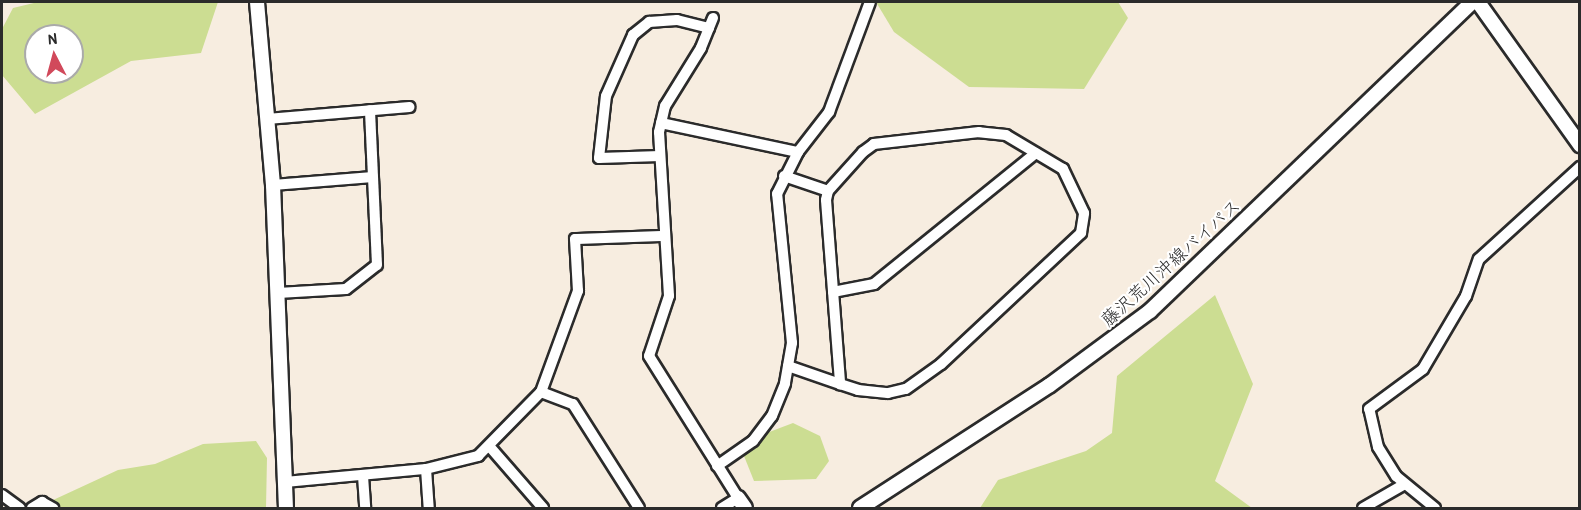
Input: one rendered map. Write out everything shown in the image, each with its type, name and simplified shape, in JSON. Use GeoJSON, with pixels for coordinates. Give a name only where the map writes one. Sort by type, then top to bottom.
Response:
{"type":"FeatureCollection","features":[{"type":"Feature","properties":{"kind":"main road"},"geometry":{"type":"LineString","coordinates":[[257,2],[273,184],[286,508]]}},
{"type":"Feature","properties":{"kind":"main road","name":"藤沢荒川沖線バイパス"},"geometry":{"type":"LineString","coordinates":[[860,508],[1050,385],[1150,311],[1472,2]]}},
{"type":"Feature","properties":{"kind":"main road"},"geometry":{"type":"LineString","coordinates":[[1478,2],[1580,145]]}},
{"type":"Feature","properties":{"kind":"street"},"geometry":{"type":"LineString","coordinates":[[717,466],[753,441],[772,416],[788,366],[792,343],[777,194],[784,176],[798,153],[829,112],[870,2]]}},
{"type":"Feature","properties":{"kind":"street"},"geometry":{"type":"LineString","coordinates":[[660,156],[599,158],[606,96],[633,35],[649,22],[677,20],[711,23],[702,48],[678,80],[661,123],[663,236],[669,296],[649,356],[742,503],[722,508]]}},
{"type":"Feature","properties":{"kind":"street"},"geometry":{"type":"LineString","coordinates":[[267,119],[410,107]]}},
{"type":"Feature","properties":{"kind":"street"},"geometry":{"type":"LineString","coordinates":[[278,293],[346,289],[377,265],[370,110]]}},
{"type":"Feature","properties":{"kind":"street"},"geometry":{"type":"LineString","coordinates":[[661,123],[798,153]]}},
{"type":"Feature","properties":{"kind":"street"},"geometry":{"type":"LineString","coordinates":[[788,366],[840,384],[888,393],[906,388],[940,364],[1081,233],[1084,213],[1077,192],[1063,170],[1006,135],[979,132],[874,144],[828,191],[840,384]]}},
{"type":"Feature","properties":{"kind":"street"},"geometry":{"type":"LineString","coordinates":[[833,292],[874,284],[1035,153]]}},
{"type":"Feature","properties":{"kind":"street"},"geometry":{"type":"LineString","coordinates":[[1435,508],[1403,485],[1378,447],[1369,409],[1423,369],[1466,296],[1479,259],[1580,167]]}},
{"type":"Feature","properties":{"kind":"street"},"geometry":{"type":"LineString","coordinates":[[784,176],[828,191]]}},
{"type":"Feature","properties":{"kind":"street"},"geometry":{"type":"LineString","coordinates":[[273,184],[373,177]]}},
{"type":"Feature","properties":{"kind":"street"},"geometry":{"type":"LineString","coordinates":[[285,482],[426,469],[477,456],[490,447],[541,392],[578,291],[575,239],[663,236]]}},
{"type":"Feature","properties":{"kind":"street"},"geometry":{"type":"LineString","coordinates":[[541,392],[573,404],[639,508]]}},
{"type":"Feature","properties":{"kind":"street"},"geometry":{"type":"LineString","coordinates":[[490,447],[541,506]]}},
{"type":"Feature","properties":{"kind":"street"},"geometry":{"type":"LineString","coordinates":[[426,469],[429,508]]}},
{"type":"Feature","properties":{"kind":"street"},"geometry":{"type":"LineString","coordinates":[[363,476],[365,508]]}},
{"type":"Feature","properties":{"kind":"street"},"geometry":{"type":"LineString","coordinates":[[1364,508],[1403,485]]}},
{"type":"Feature","properties":{"kind":"street"},"geometry":{"type":"LineString","coordinates":[[2,495],[20,508]]}},
{"type":"Feature","properties":{"kind":"street"},"geometry":{"type":"LineString","coordinates":[[32,508],[42,502],[53,508]]}},
{"type":"Feature","properties":{"kind":"street"},"geometry":{"type":"LineString","coordinates":[[529,508],[541,506]]}},
{"type":"Feature","properties":{"kind":"green space"},"geometry":{"type":"Polygon","coordinates":[[[38,2],[218,2],[201,53],[131,61],[35,114],[2,75],[2,29],[13,8],[38,2]]]}},
{"type":"Feature","properties":{"kind":"green space"},"geometry":{"type":"Polygon","coordinates":[[[876,2],[1118,2],[1128,18],[1084,89],[969,87],[894,32],[876,2]]]}},
{"type":"Feature","properties":{"kind":"green space"},"geometry":{"type":"Polygon","coordinates":[[[1215,295],[1253,384],[1215,481],[1252,508],[980,508],[998,480],[1086,451],[1112,433],[1117,376],[1215,295]]]}},
{"type":"Feature","properties":{"kind":"green space"},"geometry":{"type":"Polygon","coordinates":[[[793,423],[820,436],[829,461],[816,479],[754,481],[744,456],[764,434],[793,423]]]}},
{"type":"Feature","properties":{"kind":"green space"},"geometry":{"type":"Polygon","coordinates":[[[256,441],[267,458],[266,508],[61,508],[51,501],[118,470],[155,464],[203,444],[256,441]]]}}]}
